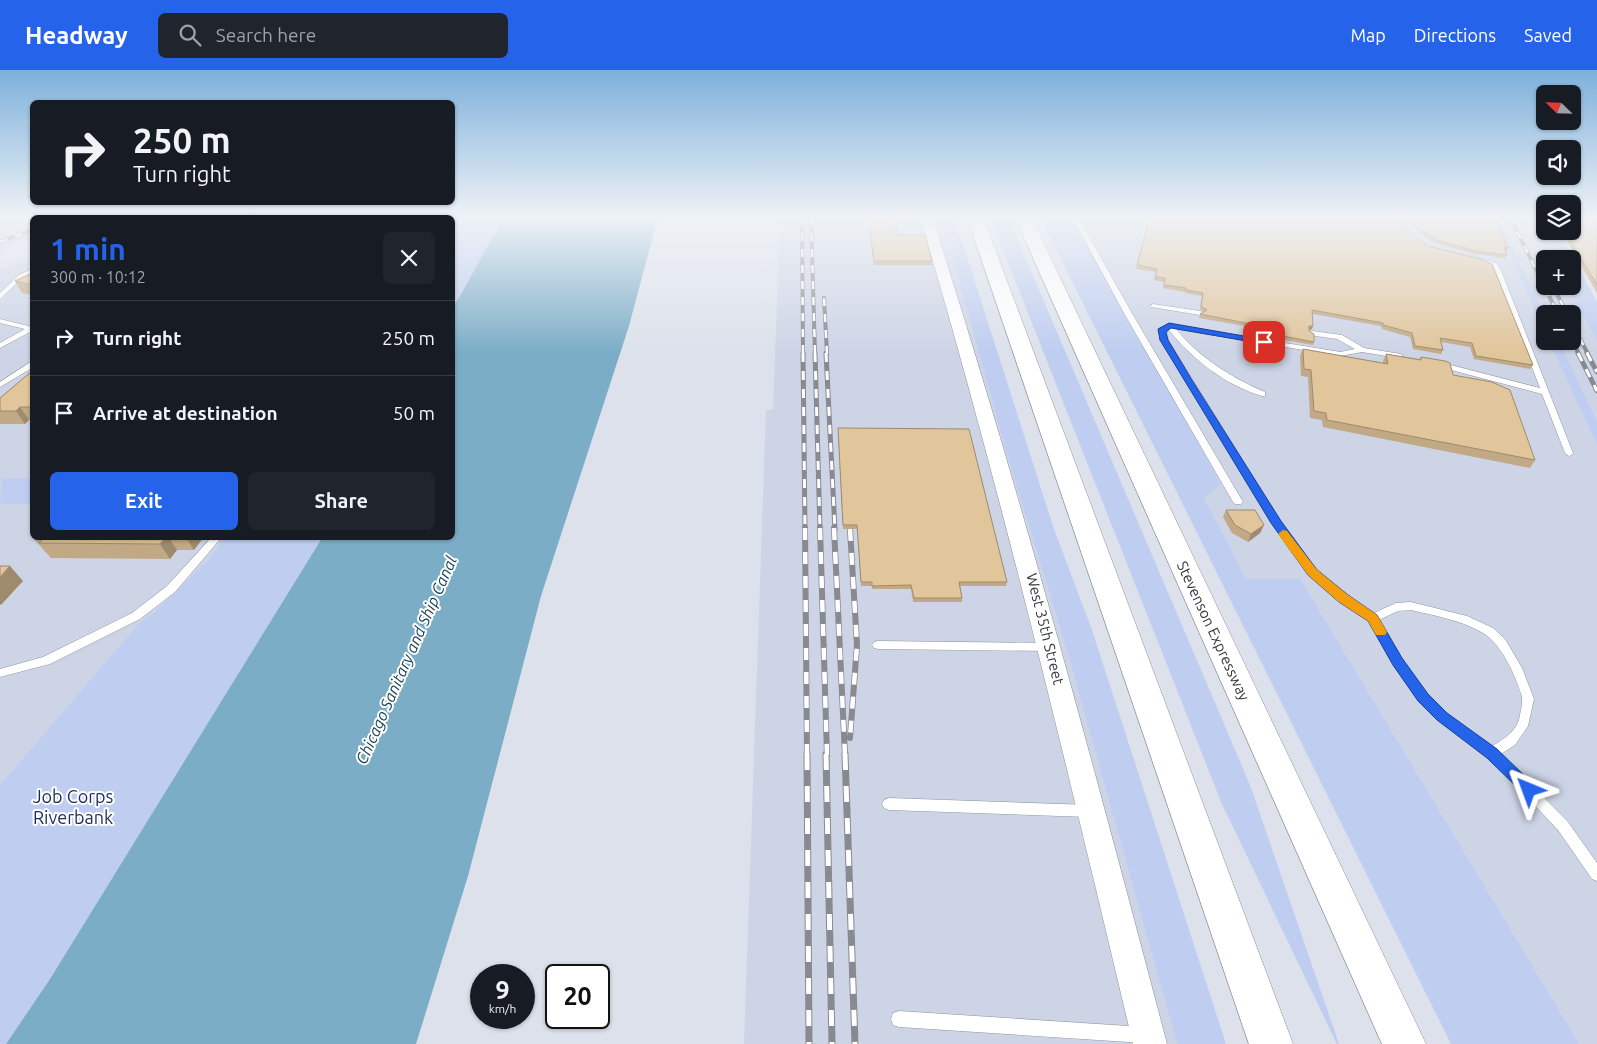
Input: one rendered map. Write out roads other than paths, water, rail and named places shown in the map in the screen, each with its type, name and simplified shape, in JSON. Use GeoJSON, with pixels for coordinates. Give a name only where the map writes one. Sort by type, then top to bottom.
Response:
{"type":"FeatureCollection","features":[{"type":"Feature","properties":{"kind":"main road"},"geometry":{"type":"LineString","coordinates":[[991,262],[1271,1044]]}},
{"type":"Feature","properties":{"kind":"main road","name":"Stevenson Expressway"},"geometry":{"type":"LineString","coordinates":[[1044,262],[1404,1044]]}},
{"type":"Feature","properties":{"kind":"street","name":"West 35th Street"},"geometry":{"type":"LineString","coordinates":[[940,262],[967,346],[1049,647],[1149,1039]]}},
{"type":"Feature","properties":{"kind":"lane"},"geometry":{"type":"LineString","coordinates":[[1100,262],[1238,502]]}},
{"type":"Feature","properties":{"kind":"lane"},"geometry":{"type":"LineString","coordinates":[[1490,262],[1497,268],[1569,453]]}},
{"type":"Feature","properties":{"kind":"lane"},"geometry":{"type":"LineString","coordinates":[[0,297],[21,276],[30,272]]}},
{"type":"Feature","properties":{"kind":"lane"},"geometry":{"type":"LineString","coordinates":[[1153,306],[1200,313]]}},
{"type":"Feature","properties":{"kind":"lane"},"geometry":{"type":"LineString","coordinates":[[0,321],[30,328]]}},
{"type":"Feature","properties":{"kind":"lane"},"geometry":{"type":"LineString","coordinates":[[1169,326],[1205,364],[1234,382],[1262,394]]}},
{"type":"Feature","properties":{"kind":"lane"},"geometry":{"type":"LineString","coordinates":[[1362,350],[1340,354],[1169,326],[1162,329],[1168,348],[1291,545],[1312,572],[1373,618],[1397,662],[1423,698],[1442,716],[1492,754],[1563,826],[1597,874]]}},
{"type":"Feature","properties":{"kind":"lane"},"geometry":{"type":"LineString","coordinates":[[0,346],[30,330]]}},
{"type":"Feature","properties":{"kind":"lane"},"geometry":{"type":"LineString","coordinates":[[1312,333],[1338,338],[1362,350],[1412,359]]}},
{"type":"Feature","properties":{"kind":"lane"},"geometry":{"type":"LineString","coordinates":[[1431,363],[1451,366],[1488,379],[1544,392]]}},
{"type":"Feature","properties":{"kind":"lane"},"geometry":{"type":"LineString","coordinates":[[0,385],[30,366]]}},
{"type":"Feature","properties":{"kind":"lane"},"geometry":{"type":"LineString","coordinates":[[0,673],[46,661],[136,616],[171,589],[214,540]]}},
{"type":"Feature","properties":{"kind":"lane"},"geometry":{"type":"LineString","coordinates":[[1373,618],[1396,607],[1411,606],[1463,619],[1489,631],[1501,642],[1516,668],[1528,699],[1524,723],[1511,741],[1492,754]]}},
{"type":"Feature","properties":{"kind":"lane"},"geometry":{"type":"LineString","coordinates":[[878,644],[1049,647]]}},
{"type":"Feature","properties":{"kind":"lane"},"geometry":{"type":"LineString","coordinates":[[889,804],[1091,812]]}},
{"type":"Feature","properties":{"kind":"lane"},"geometry":{"type":"LineString","coordinates":[[899,1019],[1149,1039]]}},
{"type":"Feature","properties":{"kind":"water","name":"Chicago Sanitary and Ship Canal"},"geometry":{"type":"Polygon","coordinates":[[[479,262],[646,262],[629,326],[541,596],[468,876],[416,1044],[6,1044],[50,979],[321,540],[455,540],[455,304],[479,262]]]}},
{"type":"Feature","properties":{"kind":"railway"},"geometry":{"type":"LineString","coordinates":[[802,262],[803,354]]}},
{"type":"Feature","properties":{"kind":"railway"},"geometry":{"type":"LineString","coordinates":[[812,262],[815,354]]}},
{"type":"Feature","properties":{"kind":"railway"},"geometry":{"type":"LineString","coordinates":[[1532,262],[1554,305]]}},
{"type":"Feature","properties":{"kind":"railway"},"geometry":{"type":"LineString","coordinates":[[1558,295],[1562,305]]}},
{"type":"Feature","properties":{"kind":"railway"},"geometry":{"type":"LineString","coordinates":[[824,298],[827,354]]}},
{"type":"Feature","properties":{"kind":"railway"},"geometry":{"type":"LineString","coordinates":[[1581,341],[1588,354]]}},
{"type":"Feature","properties":{"kind":"railway"},"geometry":{"type":"LineString","coordinates":[[1577,350],[1579,354]]}},
{"type":"Feature","properties":{"kind":"railway"},"geometry":{"type":"LineString","coordinates":[[803,353],[805,530]]}},
{"type":"Feature","properties":{"kind":"railway"},"geometry":{"type":"LineString","coordinates":[[815,353],[820,530]]}},
{"type":"Feature","properties":{"kind":"railway"},"geometry":{"type":"LineString","coordinates":[[826,353],[835,530]]}},
{"type":"Feature","properties":{"kind":"railway"},"geometry":{"type":"LineString","coordinates":[[1578,353],[1597,391]]}},
{"type":"Feature","properties":{"kind":"railway"},"geometry":{"type":"LineString","coordinates":[[1587,353],[1597,372]]}},
{"type":"Feature","properties":{"kind":"railway"},"geometry":{"type":"LineString","coordinates":[[805,528],[807,755]]}},
{"type":"Feature","properties":{"kind":"railway"},"geometry":{"type":"LineString","coordinates":[[820,528],[827,755]]}},
{"type":"Feature","properties":{"kind":"railway"},"geometry":{"type":"LineString","coordinates":[[834,528],[845,755]]}},
{"type":"Feature","properties":{"kind":"railway"},"geometry":{"type":"LineString","coordinates":[[850,529],[857,645],[850,738]]}},
{"type":"Feature","properties":{"kind":"railway"},"geometry":{"type":"LineString","coordinates":[[807,754],[809,1044]]}},
{"type":"Feature","properties":{"kind":"railway"},"geometry":{"type":"LineString","coordinates":[[826,754],[832,1044]]}},
{"type":"Feature","properties":{"kind":"railway"},"geometry":{"type":"LineString","coordinates":[[845,754],[855,1044]]}},
{"type":"Feature","properties":{"kind":"park label","name":"Job Corps Riverbank"},"geometry":{"type":"Point","coordinates":[73,808]}}]}
